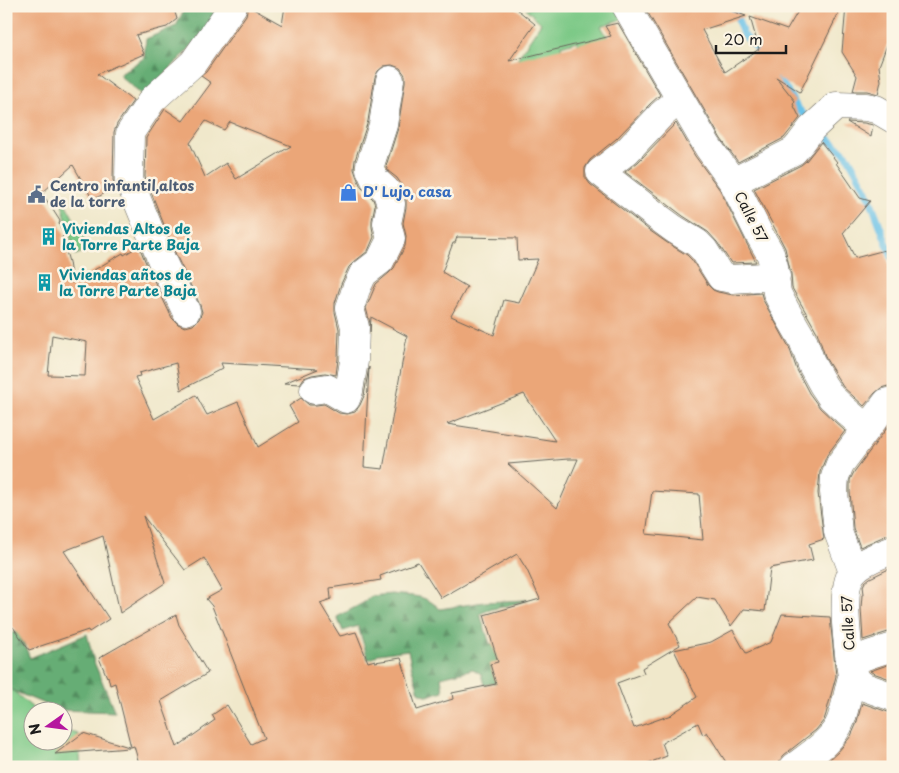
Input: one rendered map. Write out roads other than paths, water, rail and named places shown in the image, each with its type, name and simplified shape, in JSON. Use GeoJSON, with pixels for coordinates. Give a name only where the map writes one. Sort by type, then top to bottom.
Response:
{"type":"FeatureCollection","features":[{"type":"Feature","properties":{"kind":"street"},"geometry":{"type":"LineString","coordinates":[[186,311],[162,261],[129,180],[130,133],[152,100],[193,63],[233,6]]}},
{"type":"Feature","properties":{"kind":"street","name":"Calle 57"},"geometry":{"type":"LineString","coordinates":[[626,6],[708,147],[734,182],[770,253],[776,276],[777,293],[803,340],[812,365],[823,385],[831,397],[866,428]]}},
{"type":"Feature","properties":{"kind":"street"},"geometry":{"type":"LineString","coordinates":[[314,390],[327,388],[346,398],[354,361],[355,327],[350,308],[363,274],[380,261],[391,240],[387,223],[391,204],[386,190],[375,180],[370,169],[383,126],[390,80]]}},
{"type":"Feature","properties":{"kind":"street"},"geometry":{"type":"LineString","coordinates":[[680,99],[627,151],[600,172],[704,250],[721,277],[732,279],[776,276]]}},
{"type":"Feature","properties":{"kind":"street"},"geometry":{"type":"LineString","coordinates":[[734,182],[794,151],[816,124],[836,106],[876,109],[893,119]]}},
{"type":"Feature","properties":{"kind":"street","name":"Calle 57"},"geometry":{"type":"LineString","coordinates":[[794,767],[820,748],[841,722],[850,666],[846,621],[850,580],[838,532],[834,492],[835,477],[840,464],[886,402]]}},
{"type":"Feature","properties":{"kind":"street"},"geometry":{"type":"LineString","coordinates":[[850,580],[870,560],[893,550]]}},
{"type":"Feature","properties":{"kind":"street"},"geometry":{"type":"LineString","coordinates":[[893,647],[870,654],[850,666],[865,687],[893,697]]}},
{"type":"Feature","properties":{"kind":"waterway"},"geometry":{"type":"LineString","coordinates":[[733,6],[743,34],[763,56]]}},
{"type":"Feature","properties":{"kind":"waterway"},"geometry":{"type":"LineString","coordinates":[[776,73],[797,107],[811,123]]}},
{"type":"Feature","properties":{"kind":"waterway"},"geometry":{"type":"LineString","coordinates":[[819,130],[847,155],[867,191],[893,260]]}},
{"type":"Feature","properties":{"kind":"place","name":"D' Lujo, casa"},"geometry":{"type":"Point","coordinates":[349,192]}},
{"type":"Feature","properties":{"kind":"place","name":"Centro infantil,altos de la torre"},"geometry":{"type":"Point","coordinates":[36,194]}},
{"type":"Feature","properties":{"kind":"place","name":"Viviendas Altos de la Torre Parte Baja"},"geometry":{"type":"Point","coordinates":[48,237]}},
{"type":"Feature","properties":{"kind":"place","name":"Viviendas añtos de la Torre Parte Baja"},"geometry":{"type":"Point","coordinates":[45,283]}}]}
